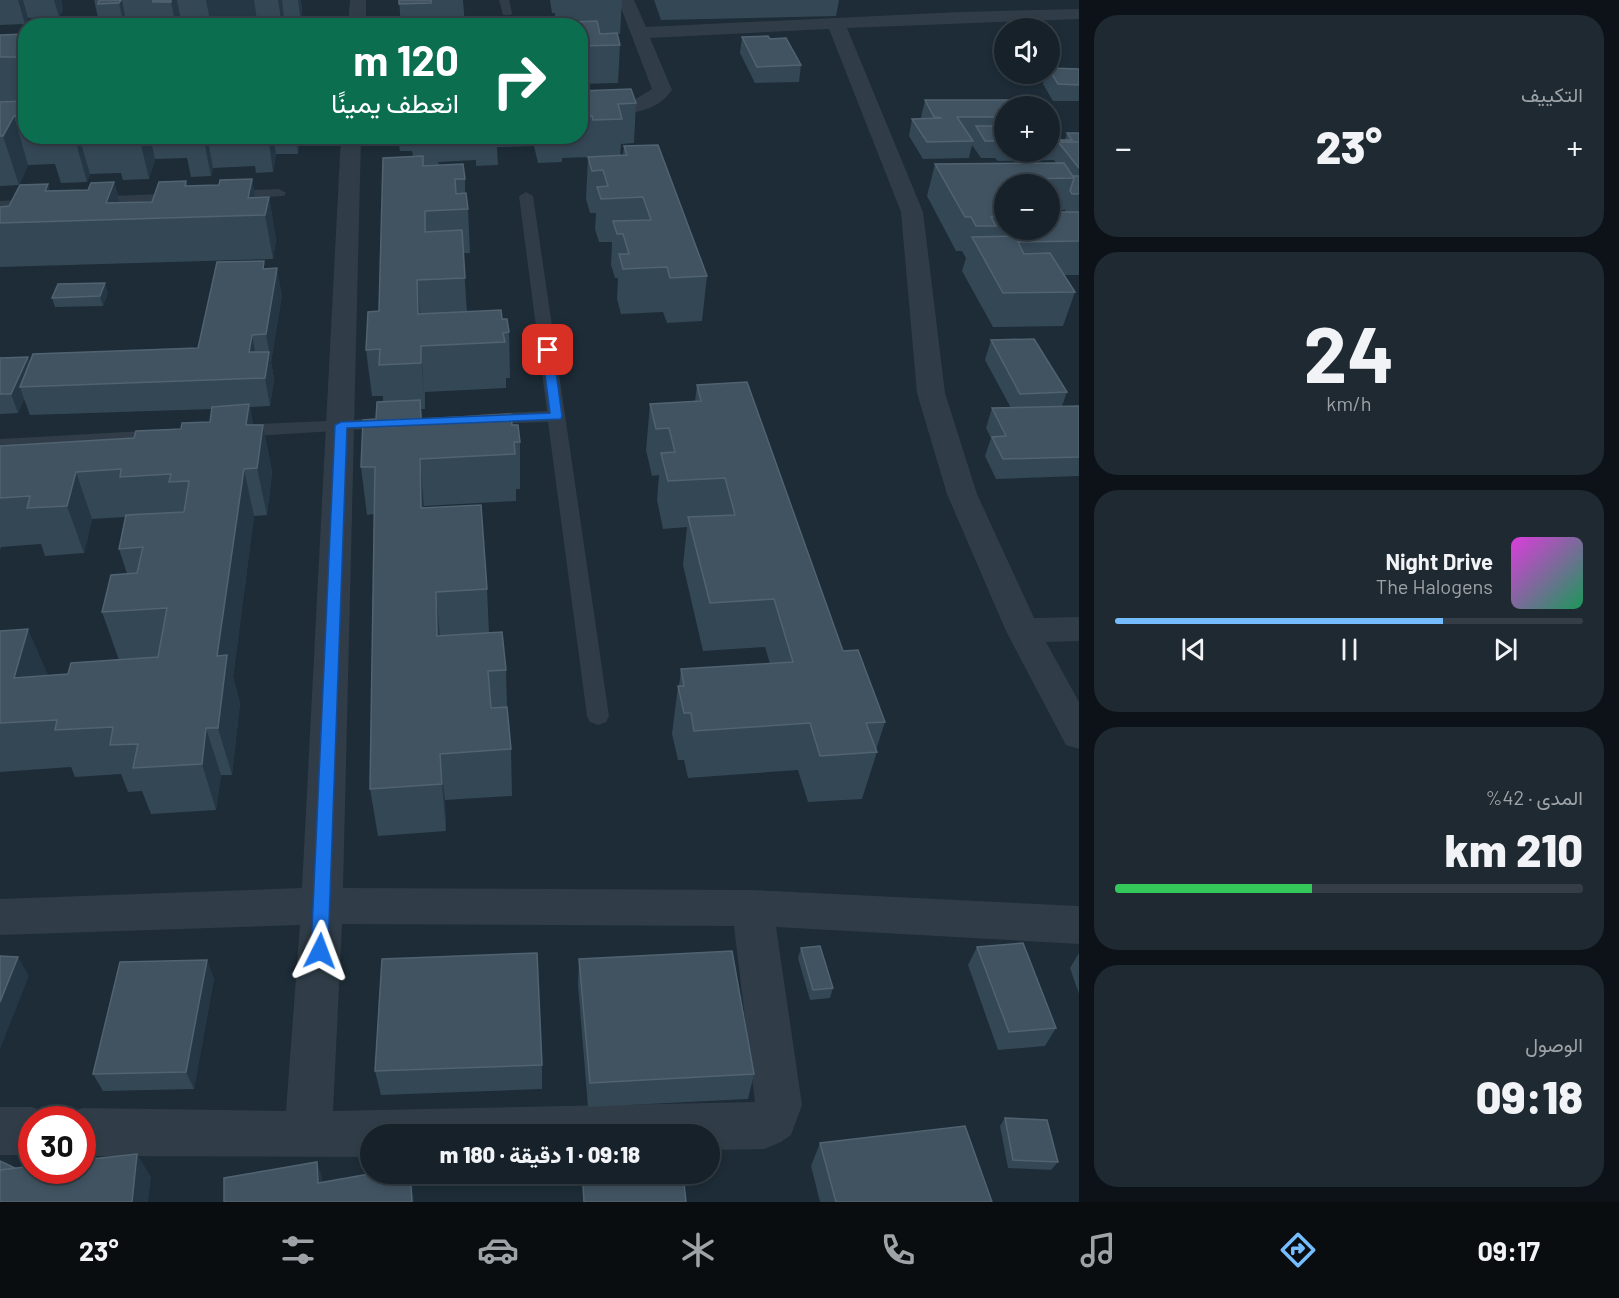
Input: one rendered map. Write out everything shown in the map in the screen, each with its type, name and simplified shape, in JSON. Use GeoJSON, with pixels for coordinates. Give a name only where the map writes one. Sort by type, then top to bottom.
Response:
{"type":"FeatureCollection","features":[{"type":"Feature","properties":{"kind":"street"},"geometry":{"type":"LineString","coordinates":[[357,18],[358,0]]}},
{"type":"Feature","properties":{"kind":"street"},"geometry":{"type":"LineString","coordinates":[[588,108],[633,106],[658,97],[662,90],[626,0]]}},
{"type":"Feature","properties":{"kind":"street"},"geometry":{"type":"LineString","coordinates":[[638,33],[1079,14]]}},
{"type":"Feature","properties":{"kind":"street"},"geometry":{"type":"LineString","coordinates":[[836,23],[912,212],[931,393],[962,494],[1023,631],[1079,735]]}},
{"type":"Feature","properties":{"kind":"street"},"geometry":{"type":"LineString","coordinates":[[308,1135],[322,906],[351,144]]}},
{"type":"Feature","properties":{"kind":"street"},"geometry":{"type":"LineString","coordinates":[[1023,631],[1079,630]]}},
{"type":"Feature","properties":{"kind":"street"},"geometry":{"type":"LineString","coordinates":[[0,917],[322,906],[752,908],[1079,926]]}},
{"type":"Feature","properties":{"kind":"street"},"geometry":{"type":"LineString","coordinates":[[96,1132],[308,1135],[764,1125],[774,1118],[779,1105],[752,908]]}},
{"type":"Feature","properties":{"kind":"street"},"geometry":{"type":"LineString","coordinates":[[0,1131],[18,1131]]}},
{"type":"Feature","properties":{"kind":"lane"},"geometry":{"type":"LineString","coordinates":[[504,0],[507,13]]}},
{"type":"Feature","properties":{"kind":"lane"},"geometry":{"type":"LineString","coordinates":[[81,201],[279,193]]}},
{"type":"Feature","properties":{"kind":"lane"},"geometry":{"type":"LineString","coordinates":[[526,196],[598,716]]}},
{"type":"Feature","properties":{"kind":"lane"},"geometry":{"type":"LineString","coordinates":[[0,205],[58,202]]}},
{"type":"Feature","properties":{"kind":"lane"},"geometry":{"type":"LineString","coordinates":[[461,420],[557,416]]}},
{"type":"Feature","properties":{"kind":"lane"},"geometry":{"type":"LineString","coordinates":[[224,432],[413,422]]}},
{"type":"Feature","properties":{"kind":"lane"},"geometry":{"type":"LineString","coordinates":[[0,446],[176,435]]}},
{"type":"Feature","properties":{"kind":"building"},"geometry":{"type":"Polygon","coordinates":[[[99,0],[121,0],[119,3],[98,4],[99,0]]]}},
{"type":"Feature","properties":{"kind":"building"},"geometry":{"type":"Polygon","coordinates":[[[153,0],[171,0],[171,2],[153,2],[153,0]]]}},
{"type":"Feature","properties":{"kind":"building"},"geometry":{"type":"Polygon","coordinates":[[[399,0],[431,0],[431,3],[399,4],[399,0]]]}},
{"type":"Feature","properties":{"kind":"building"},"geometry":{"type":"Polygon","coordinates":[[[588,21],[597,21],[600,34],[617,33],[620,45],[588,46],[588,21]]]}},
{"type":"Feature","properties":{"kind":"building"},"geometry":{"type":"Polygon","coordinates":[[[18,34],[18,57],[0,57],[0,35],[18,34]]]}},
{"type":"Feature","properties":{"kind":"building"},"geometry":{"type":"Polygon","coordinates":[[[768,36],[770,39],[786,38],[801,65],[757,67],[742,37],[768,36]]]}},
{"type":"Feature","properties":{"kind":"building"},"geometry":{"type":"Polygon","coordinates":[[[1060,68],[1079,69],[1079,85],[1058,84],[1060,84],[1060,68]]]}},
{"type":"Feature","properties":{"kind":"building"},"geometry":{"type":"Polygon","coordinates":[[[631,89],[636,103],[618,104],[622,119],[593,120],[592,116],[588,116],[588,91],[631,89]]]}},
{"type":"Feature","properties":{"kind":"building"},"geometry":{"type":"Polygon","coordinates":[[[925,100],[994,100],[994,117],[957,117],[973,141],[927,142],[912,119],[942,118],[934,117],[925,100]]]}},
{"type":"Feature","properties":{"kind":"building"},"geometry":{"type":"Polygon","coordinates":[[[18,101],[18,116],[14,116],[3,136],[0,136],[0,102],[18,101]]]}},
{"type":"Feature","properties":{"kind":"building"},"geometry":{"type":"Polygon","coordinates":[[[976,126],[994,126],[994,141],[985,141],[976,126]]]}},
{"type":"Feature","properties":{"kind":"building"},"geometry":{"type":"Polygon","coordinates":[[[1067,133],[1079,133],[1079,142],[1062,142],[1061,140],[1072,140],[1067,133]]]}},
{"type":"Feature","properties":{"kind":"building"},"geometry":{"type":"Polygon","coordinates":[[[1060,139],[1062,142],[1079,142],[1079,168],[1060,144],[1060,139]]]}},
{"type":"Feature","properties":{"kind":"building"},"geometry":{"type":"Polygon","coordinates":[[[658,145],[707,276],[670,278],[667,267],[623,269],[619,254],[629,254],[623,234],[617,234],[613,221],[651,220],[643,197],[601,199],[597,187],[608,186],[603,170],[592,171],[588,157],[627,155],[624,146],[658,145]]]}},
{"type":"Feature","properties":{"kind":"building"},"geometry":{"type":"Polygon","coordinates":[[[423,156],[423,166],[463,164],[465,179],[455,179],[456,194],[466,193],[468,209],[425,211],[425,232],[462,230],[465,278],[417,280],[418,314],[501,310],[502,319],[507,319],[509,332],[503,333],[505,342],[421,346],[421,363],[379,365],[380,349],[366,350],[368,312],[379,311],[383,158],[423,156]]]}},
{"type":"Feature","properties":{"kind":"building"},"geometry":{"type":"Polygon","coordinates":[[[1064,163],[1074,178],[1060,178],[1060,174],[994,174],[994,217],[991,217],[994,226],[976,226],[971,217],[965,217],[935,164],[1064,163]]]}},
{"type":"Feature","properties":{"kind":"building"},"geometry":{"type":"Polygon","coordinates":[[[1073,176],[1079,176],[1079,194],[1072,194],[1070,191],[1073,176]]]}},
{"type":"Feature","properties":{"kind":"building"},"geometry":{"type":"Polygon","coordinates":[[[252,179],[248,198],[269,197],[265,215],[0,223],[0,207],[9,206],[20,185],[48,184],[45,191],[88,190],[91,183],[114,182],[106,203],[152,202],[159,182],[186,181],[185,186],[219,185],[220,180],[252,179]]]}},
{"type":"Feature","properties":{"kind":"building"},"geometry":{"type":"Polygon","coordinates":[[[1060,212],[1079,212],[1079,241],[1018,242],[1024,254],[1050,253],[1075,292],[1003,293],[972,237],[994,236],[994,240],[1060,240],[1060,212]]]}},
{"type":"Feature","properties":{"kind":"building"},"geometry":{"type":"Polygon","coordinates":[[[264,261],[263,269],[277,268],[266,334],[252,335],[249,352],[269,352],[265,378],[20,387],[33,354],[198,348],[217,262],[264,261]]]}},
{"type":"Feature","properties":{"kind":"building"},"geometry":{"type":"Polygon","coordinates":[[[105,283],[100,296],[52,298],[58,284],[105,283]]]}},
{"type":"Feature","properties":{"kind":"building"},"geometry":{"type":"Polygon","coordinates":[[[1034,339],[1067,392],[1020,394],[991,340],[1034,339]]]}},
{"type":"Feature","properties":{"kind":"building"},"geometry":{"type":"Polygon","coordinates":[[[28,357],[11,394],[0,394],[0,358],[28,357]]]}},
{"type":"Feature","properties":{"kind":"building"},"geometry":{"type":"Polygon","coordinates":[[[747,382],[843,651],[858,650],[885,722],[866,723],[877,752],[820,756],[810,723],[694,731],[691,713],[684,713],[678,686],[684,686],[681,669],[793,662],[774,599],[710,603],[688,517],[735,515],[725,478],[668,481],[661,453],[675,452],[669,428],[656,429],[650,404],[701,401],[697,385],[747,382]]]}},
{"type":"Feature","properties":{"kind":"building"},"geometry":{"type":"Polygon","coordinates":[[[420,400],[421,419],[511,414],[512,425],[518,425],[520,442],[514,442],[515,454],[420,459],[421,508],[481,505],[487,589],[436,592],[437,636],[502,632],[506,670],[488,671],[491,708],[507,707],[511,749],[440,754],[442,784],[370,789],[375,467],[361,467],[363,420],[376,419],[377,402],[420,400]]]}},
{"type":"Feature","properties":{"kind":"building"},"geometry":{"type":"Polygon","coordinates":[[[249,404],[246,425],[263,425],[257,468],[244,469],[217,656],[227,655],[218,728],[206,728],[202,764],[133,768],[138,744],[110,745],[113,727],[55,730],[57,720],[0,723],[0,631],[28,629],[14,678],[68,674],[71,663],[158,657],[167,608],[102,612],[111,575],[137,573],[143,547],[119,549],[126,515],[184,512],[189,481],[169,482],[171,474],[120,477],[121,469],[76,472],[67,506],[27,508],[30,496],[0,498],[0,446],[134,438],[136,431],[181,429],[182,423],[210,422],[212,407],[249,404]]]}},
{"type":"Feature","properties":{"kind":"building"},"geometry":{"type":"Polygon","coordinates":[[[1079,406],[1079,457],[1003,459],[992,437],[1006,436],[992,408],[1079,406]]]}},
{"type":"Feature","properties":{"kind":"building"},"geometry":{"type":"Polygon","coordinates":[[[1023,943],[1056,1028],[1009,1032],[977,947],[1023,943]]]}},
{"type":"Feature","properties":{"kind":"building"},"geometry":{"type":"Polygon","coordinates":[[[820,946],[833,988],[813,990],[801,948],[820,946]]]}},
{"type":"Feature","properties":{"kind":"building"},"geometry":{"type":"Polygon","coordinates":[[[732,951],[754,1074],[590,1083],[579,959],[732,951]]]}},
{"type":"Feature","properties":{"kind":"building"},"geometry":{"type":"Polygon","coordinates":[[[537,953],[542,1065],[375,1071],[382,959],[537,953]]]}},
{"type":"Feature","properties":{"kind":"building"},"geometry":{"type":"Polygon","coordinates":[[[0,956],[18,957],[0,1002],[0,956]]]}},
{"type":"Feature","properties":{"kind":"building"},"geometry":{"type":"Polygon","coordinates":[[[207,960],[186,1072],[93,1074],[120,962],[207,960]]]}},
{"type":"Feature","properties":{"kind":"building"},"geometry":{"type":"Polygon","coordinates":[[[1005,1118],[1047,1120],[1058,1162],[1013,1160],[1005,1118]]]}},
{"type":"Feature","properties":{"kind":"building"},"geometry":{"type":"Polygon","coordinates":[[[965,1126],[992,1202],[836,1202],[820,1143],[965,1126]]]}},
{"type":"Feature","properties":{"kind":"building"},"geometry":{"type":"Polygon","coordinates":[[[137,1154],[132,1202],[0,1202],[0,1170],[18,1168],[18,1184],[96,1184],[96,1158],[137,1154]]]}},
{"type":"Feature","properties":{"kind":"building"},"geometry":{"type":"Polygon","coordinates":[[[0,1161],[15,1168],[0,1170],[0,1161]]]}},
{"type":"Feature","properties":{"kind":"building"},"geometry":{"type":"Polygon","coordinates":[[[317,1162],[318,1183],[360,1176],[360,1184],[411,1184],[412,1202],[224,1202],[224,1178],[317,1162]]]}},
{"type":"Feature","properties":{"kind":"building"},"geometry":{"type":"Polygon","coordinates":[[[684,1184],[686,1202],[584,1202],[583,1185],[684,1184]]]}},
{"type":"Feature","properties":{"kind":"route"},"geometry":{"type":"LineString","coordinates":[[320,951],[341,425],[557,416],[548,350]]}}]}
